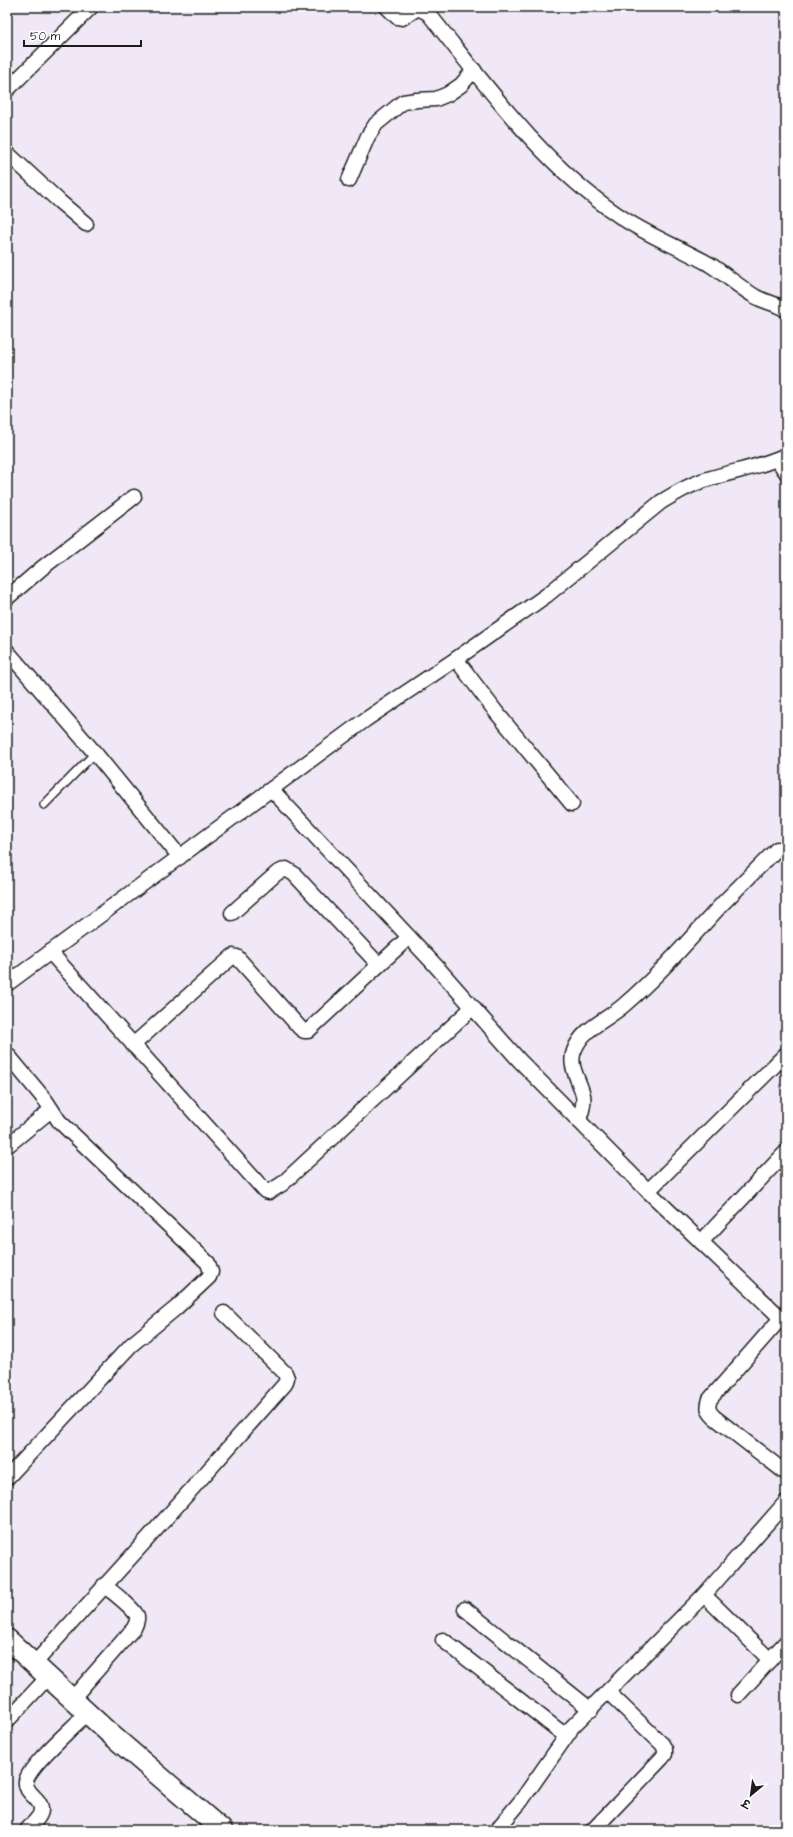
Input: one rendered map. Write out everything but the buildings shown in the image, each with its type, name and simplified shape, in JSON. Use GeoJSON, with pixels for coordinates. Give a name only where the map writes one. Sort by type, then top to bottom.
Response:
{"type":"FeatureCollection","features":[{"type":"Feature","properties":{"kind":"street"},"geometry":{"type":"LineString","coordinates":[[7,90],[91,7]]}},
{"type":"Feature","properties":{"kind":"street"},"geometry":{"type":"LineString","coordinates":[[387,7],[397,17],[402,18],[418,8],[424,8],[526,133],[564,172],[618,216],[709,264],[756,297],[786,310]]}},
{"type":"Feature","properties":{"kind":"street"},"geometry":{"type":"LineString","coordinates":[[349,180],[368,136],[376,124],[403,102],[436,99],[448,94],[460,85],[474,70]]}},
{"type":"Feature","properties":{"kind":"street"},"geometry":{"type":"LineString","coordinates":[[7,153],[86,224]]}},
{"type":"Feature","properties":{"kind":"street"},"geometry":{"type":"LineString","coordinates":[[7,984],[365,720],[456,659],[547,595],[661,502],[682,490],[707,479],[780,458]]}},
{"type":"Feature","properties":{"kind":"street"},"geometry":{"type":"LineString","coordinates":[[7,598],[134,497]]}},
{"type":"Feature","properties":{"kind":"street"},"geometry":{"type":"LineString","coordinates":[[7,651],[180,857]]}},
{"type":"Feature","properties":{"kind":"street"},"geometry":{"type":"LineString","coordinates":[[456,659],[496,712],[572,804]]}},
{"type":"Feature","properties":{"kind":"street"},"geometry":{"type":"LineString","coordinates":[[272,790],[409,937],[518,1060],[648,1191],[701,1242],[784,1316],[710,1400],[708,1406],[709,1412],[714,1417],[786,1473]]}},
{"type":"Feature","properties":{"kind":"street"},"geometry":{"type":"LineString","coordinates":[[579,1121],[583,1105],[583,1095],[573,1064],[573,1053],[578,1042],[587,1031],[613,1014],[637,993],[683,948],[724,903],[777,849]]}},
{"type":"Feature","properties":{"kind":"street"},"geometry":{"type":"LineString","coordinates":[[232,914],[277,873],[286,869],[294,874],[379,966]]}},
{"type":"Feature","properties":{"kind":"street"},"geometry":{"type":"LineString","coordinates":[[133,1045],[233,956],[237,957],[304,1031],[308,1031],[409,937]]}},
{"type":"Feature","properties":{"kind":"street"},"geometry":{"type":"LineString","coordinates":[[50,952],[259,1185],[269,1192],[282,1184],[472,1008]]}},
{"type":"Feature","properties":{"kind":"street"},"geometry":{"type":"LineString","coordinates":[[7,1054],[46,1101],[59,1121],[208,1263],[211,1272],[209,1277],[176,1308],[131,1345],[7,1478]]}},
{"type":"Feature","properties":{"kind":"street"},"geometry":{"type":"LineString","coordinates":[[648,1191],[786,1054]]}},
{"type":"Feature","properties":{"kind":"street"},"geometry":{"type":"LineString","coordinates":[[7,1146],[51,1110]]}},
{"type":"Feature","properties":{"kind":"street"},"geometry":{"type":"LineString","coordinates":[[701,1242],[786,1152]]}},
{"type":"Feature","properties":{"kind":"street"},"geometry":{"type":"LineString","coordinates":[[34,1664],[159,1526],[284,1384],[287,1378],[285,1373],[224,1313]]}},
{"type":"Feature","properties":{"kind":"street"},"geometry":{"type":"LineString","coordinates":[[498,1829],[521,1801],[570,1731],[704,1595],[786,1502]]}},
{"type":"Feature","properties":{"kind":"street"},"geometry":{"type":"LineString","coordinates":[[72,1699],[134,1628],[137,1622],[137,1616],[132,1609],[104,1585]]}},
{"type":"Feature","properties":{"kind":"street"},"geometry":{"type":"LineString","coordinates":[[704,1595],[770,1660]]}},
{"type":"Feature","properties":{"kind":"street"},"geometry":{"type":"LineString","coordinates":[[465,1609],[591,1710]]}},
{"type":"Feature","properties":{"kind":"street"},"geometry":{"type":"LineString","coordinates":[[7,1639],[87,1713],[222,1830]]}},
{"type":"Feature","properties":{"kind":"street"},"geometry":{"type":"LineString","coordinates":[[443,1640],[562,1733],[566,1734],[570,1731]]}},
{"type":"Feature","properties":{"kind":"street"},"geometry":{"type":"LineString","coordinates":[[738,1695],[786,1642]]}},
{"type":"Feature","properties":{"kind":"street"},"geometry":{"type":"LineString","coordinates":[[7,1721],[48,1677]]}},
{"type":"Feature","properties":{"kind":"street"},"geometry":{"type":"LineString","coordinates":[[593,1830],[665,1754],[665,1749],[662,1744],[608,1692]]}},
{"type":"Feature","properties":{"kind":"street"},"geometry":{"type":"LineString","coordinates":[[27,1830],[41,1810],[39,1804],[27,1790],[27,1778],[38,1763],[87,1713]]}},
{"type":"Feature","properties":{"kind":"lane"},"geometry":{"type":"LineString","coordinates":[[780,458],[786,478]]}},
{"type":"Feature","properties":{"kind":"lane"},"geometry":{"type":"LineString","coordinates":[[44,805],[95,754]]}}]}
